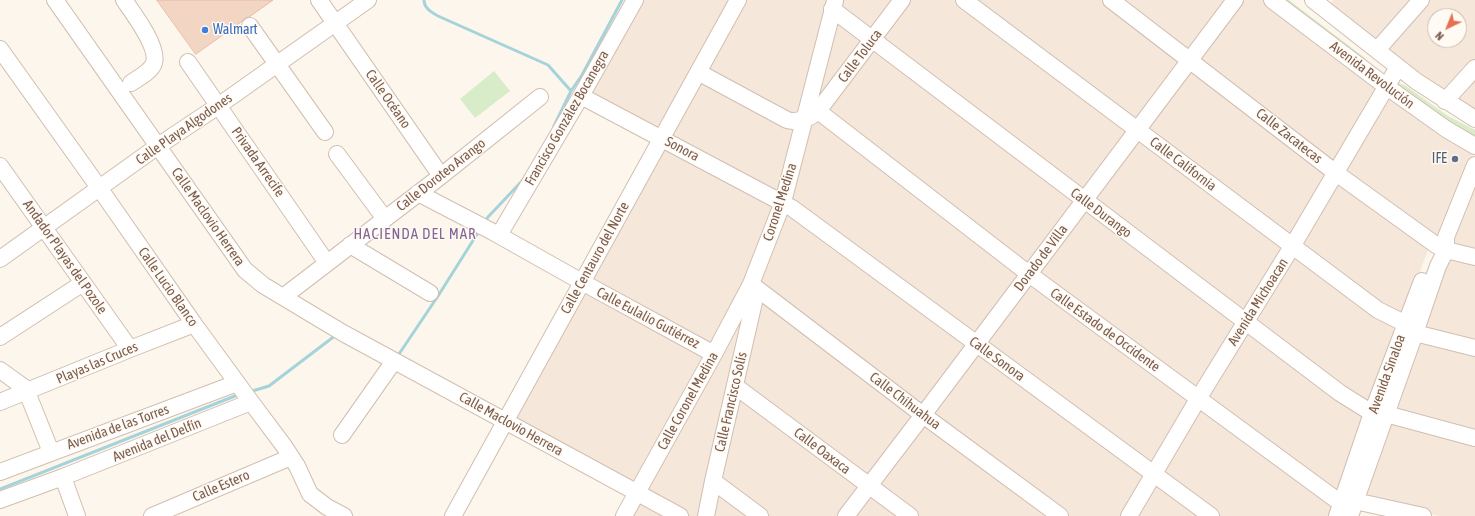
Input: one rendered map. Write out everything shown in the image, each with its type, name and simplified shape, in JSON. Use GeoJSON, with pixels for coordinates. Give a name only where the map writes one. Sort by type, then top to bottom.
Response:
{"type":"FeatureCollection","features":[{"type":"Feature","properties":{"kind":"street","name":"Calle Maclovio Herrera"},"geometry":{"type":"LineString","coordinates":[[55,0],[245,270],[257,281],[338,330],[680,516]]}},
{"type":"Feature","properties":{"kind":"street"},"geometry":{"type":"LineString","coordinates":[[124,0],[149,40],[154,52],[154,63],[147,72],[131,83]]}},
{"type":"Feature","properties":{"kind":"street","name":"Calle Océano"},"geometry":{"type":"LineString","coordinates":[[319,0],[441,176]]}},
{"type":"Feature","properties":{"kind":"street","name":"Calle Playa Algodones"},"geometry":{"type":"LineString","coordinates":[[0,259],[100,189],[158,146],[218,106],[368,0]]}},
{"type":"Feature","properties":{"kind":"street","name":"Francisco González Bocanegra"},"geometry":{"type":"LineString","coordinates":[[491,230],[581,96],[635,0]]}},
{"type":"Feature","properties":{"kind":"street","name":"Calle Centauro del Norte"},"geometry":{"type":"LineString","coordinates":[[453,516],[738,0]]}},
{"type":"Feature","properties":{"kind":"street","name":"Calle Toluca"},"geometry":{"type":"LineString","coordinates":[[811,115],[872,40],[902,0]]}},
{"type":"Feature","properties":{"kind":"street","name":"Calle California"},"geometry":{"type":"LineString","coordinates":[[964,0],[1378,310],[1410,328],[1475,348]]}},
{"type":"Feature","properties":{"kind":"street","name":"Calle Zacatecas"},"geometry":{"type":"LineString","coordinates":[[1111,0],[1336,173],[1442,244],[1475,257]]}},
{"type":"Feature","properties":{"kind":"street","name":"Dorado de Villa"},"geometry":{"type":"LineString","coordinates":[[846,516],[1236,0]]}},
{"type":"Feature","properties":{"kind":"street","name":"Avenida Revolución"},"geometry":{"type":"LineString","coordinates":[[1272,0],[1387,87],[1446,129],[1475,146]]}},
{"type":"Feature","properties":{"kind":"street"},"geometry":{"type":"LineString","coordinates":[[1377,50],[1421,0]]}},
{"type":"Feature","properties":{"kind":"street","name":"Avenida Revolución"},"geometry":{"type":"LineString","coordinates":[[1321,2],[1398,67],[1445,101],[1475,119]]}},
{"type":"Feature","properties":{"kind":"street"},"geometry":{"type":"LineString","coordinates":[[698,72],[787,120],[795,121],[811,115],[833,5]]}},
{"type":"Feature","properties":{"kind":"street","name":"Calle Durango"},"geometry":{"type":"LineString","coordinates":[[833,5],[872,40],[1340,393],[1379,414],[1475,438]]}},
{"type":"Feature","properties":{"kind":"street"},"geometry":{"type":"LineString","coordinates":[[250,26],[276,65],[325,132]]}},
{"type":"Feature","properties":{"kind":"street","name":"Calle Lucio Blanco"},"geometry":{"type":"LineString","coordinates":[[0,50],[100,189],[194,324],[292,457],[310,494],[327,507],[344,516]]}},
{"type":"Feature","properties":{"kind":"street","name":"Privada Arrecife"},"geometry":{"type":"LineString","coordinates":[[188,62],[328,263]]}},
{"type":"Feature","properties":{"kind":"street","name":"Avenida Michoacan"},"geometry":{"type":"LineString","coordinates":[[1129,516],[1198,399],[1293,245],[1398,67]]}},
{"type":"Feature","properties":{"kind":"street"},"geometry":{"type":"LineString","coordinates":[[1445,101],[1475,68]]}},
{"type":"Feature","properties":{"kind":"street","name":"Sonora"},"geometry":{"type":"LineString","coordinates":[[581,96],[783,202]]}},
{"type":"Feature","properties":{"kind":"street","name":"Calle Doroteo Arango"},"geometry":{"type":"LineString","coordinates":[[284,296],[441,176],[540,97]]}},
{"type":"Feature","properties":{"kind":"street","name":"Coronel Medina"},"geometry":{"type":"LineString","coordinates":[[754,286],[811,115]]}},
{"type":"Feature","properties":{"kind":"street","name":"Calle Estado de Occidente"},"geometry":{"type":"LineString","coordinates":[[811,115],[1029,274],[1346,509],[1423,516]]}},
{"type":"Feature","properties":{"kind":"street"},"geometry":{"type":"LineString","coordinates":[[337,154],[385,219]]}},
{"type":"Feature","properties":{"kind":"street","name":"Avenida Sinaloa"},"geometry":{"type":"LineString","coordinates":[[1346,509],[1410,328],[1442,244],[1475,165]]}},
{"type":"Feature","properties":{"kind":"street","name":"Andador Playas del Pozole"},"geometry":{"type":"LineString","coordinates":[[0,166],[130,349]]}},
{"type":"Feature","properties":{"kind":"street","name":"Calle Eulalio Gutiérrez"},"geometry":{"type":"LineString","coordinates":[[418,193],[491,230],[582,282],[714,354]]}},
{"type":"Feature","properties":{"kind":"street","name":"Calle Sonora"},"geometry":{"type":"LineString","coordinates":[[783,202],[1211,516]]}},
{"type":"Feature","properties":{"kind":"street"},"geometry":{"type":"LineString","coordinates":[[350,245],[430,293]]}},
{"type":"Feature","properties":{"kind":"street"},"geometry":{"type":"LineString","coordinates":[[0,337],[83,283]]}},
{"type":"Feature","properties":{"kind":"street","name":"Calle Coronel Medina"},"geometry":{"type":"LineString","coordinates":[[624,516],[714,354],[754,286]]}},
{"type":"Feature","properties":{"kind":"street","name":"Calle Francisco Solís"},"geometry":{"type":"LineString","coordinates":[[706,516],[735,386],[754,286]]}},
{"type":"Feature","properties":{"kind":"street","name":"Calle Chihuahua"},"geometry":{"type":"LineString","coordinates":[[754,286],[923,415],[1060,516]]}},
{"type":"Feature","properties":{"kind":"street","name":"Playas las Cruces"},"geometry":{"type":"LineString","coordinates":[[0,402],[194,324]]}},
{"type":"Feature","properties":{"kind":"street"},"geometry":{"type":"LineString","coordinates":[[342,435],[394,360]]}},
{"type":"Feature","properties":{"kind":"street"},"geometry":{"type":"LineString","coordinates":[[0,370],[25,388],[28,392],[51,452]]}},
{"type":"Feature","properties":{"kind":"street","name":"Avenida de las Torres"},"geometry":{"type":"LineString","coordinates":[[0,472],[237,383]]}},
{"type":"Feature","properties":{"kind":"street","name":"Calle Oaxaca"},"geometry":{"type":"LineString","coordinates":[[735,386],[910,516]]}},
{"type":"Feature","properties":{"kind":"street","name":"Avenida del Delfín"},"geometry":{"type":"LineString","coordinates":[[63,477],[250,402]]}},
{"type":"Feature","properties":{"kind":"street","name":"Calle Estero"},"geometry":{"type":"LineString","coordinates":[[152,516],[292,457]]}},
{"type":"Feature","properties":{"kind":"street"},"geometry":{"type":"LineString","coordinates":[[0,500],[63,477],[77,516]]}},
{"type":"Feature","properties":{"kind":"street"},"geometry":{"type":"LineString","coordinates":[[713,481],[760,516]]}},
{"type":"Feature","properties":{"kind":"shaded area"},"geometry":{"type":"Polygon","coordinates":[[[639,0],[733,0],[660,133],[586,95],[639,0]]]}},
{"type":"Feature","properties":{"kind":"shaded area"},"geometry":{"type":"Polygon","coordinates":[[[742,0],[831,0],[802,115],[794,118],[703,71],[742,0]]]}},
{"type":"Feature","properties":{"kind":"shaded area"},"geometry":{"type":"Polygon","coordinates":[[[839,0],[898,0],[871,35],[836,8],[839,0]]]}},
{"type":"Feature","properties":{"kind":"shaded area"},"geometry":{"type":"Polygon","coordinates":[[[907,0],[958,0],[1132,130],[1083,196],[877,39],[907,0]]]}},
{"type":"Feature","properties":{"kind":"shaded area"},"geometry":{"type":"Polygon","coordinates":[[[969,0],[1105,0],[1185,61],[1136,124],[969,0]]]}},
{"type":"Feature","properties":{"kind":"shaded area"},"geometry":{"type":"Polygon","coordinates":[[[1117,0],[1231,0],[1190,55],[1117,0]]]}},
{"type":"Feature","properties":{"kind":"shaded area"},"geometry":{"type":"Polygon","coordinates":[[[1241,0],[1263,0],[1381,90],[1335,168],[1196,59],[1241,0]]]}},
{"type":"Feature","properties":{"kind":"shaded area"},"geometry":{"type":"Polygon","coordinates":[[[1333,0],[1417,0],[1378,45],[1329,5],[1333,0]]]}},
{"type":"Feature","properties":{"kind":"shaded area"},"geometry":{"type":"Polygon","coordinates":[[[1427,0],[1475,0],[1475,63],[1446,94],[1384,49],[1427,0]]]}},
{"type":"Feature","properties":{"kind":"shaded area"},"geometry":{"type":"Polygon","coordinates":[[[833,15],[866,41],[813,111],[833,15]]]}},
{"type":"Feature","properties":{"kind":"shaded area"},"geometry":{"type":"Polygon","coordinates":[[[873,45],[1079,202],[1029,269],[822,111],[873,45]]]}},
{"type":"Feature","properties":{"kind":"shaded area"},"geometry":{"type":"Polygon","coordinates":[[[1191,64],[1331,174],[1292,240],[1142,128],[1191,64]]]}},
{"type":"Feature","properties":{"kind":"shaded area"},"geometry":{"type":"Polygon","coordinates":[[[1475,73],[1475,112],[1452,99],[1475,73]]]}},
{"type":"Feature","properties":{"kind":"shaded area"},"geometry":{"type":"Polygon","coordinates":[[[699,77],[796,125],[780,197],[666,136],[699,77]]]}},
{"type":"Feature","properties":{"kind":"shaded area"},"geometry":{"type":"Polygon","coordinates":[[[1387,94],[1474,152],[1442,232],[1434,239],[1341,172],[1387,94]]]}},
{"type":"Feature","properties":{"kind":"shaded area"},"geometry":{"type":"Polygon","coordinates":[[[817,117],[1025,275],[976,339],[787,200],[807,121],[817,117]]]}},
{"type":"Feature","properties":{"kind":"shaded area"},"geometry":{"type":"Polygon","coordinates":[[[1139,134],[1287,247],[1245,316],[1089,200],[1139,134]]]}},
{"type":"Feature","properties":{"kind":"shaded area"},"geometry":{"type":"Polygon","coordinates":[[[662,142],[778,203],[747,282],[713,349],[587,281],[662,142]]]}},
{"type":"Feature","properties":{"kind":"shaded area"},"geometry":{"type":"Polygon","coordinates":[[[1337,178],[1430,245],[1402,318],[1298,245],[1337,178]]]}},
{"type":"Feature","properties":{"kind":"shaded area"},"geometry":{"type":"Polygon","coordinates":[[[1475,181],[1475,253],[1451,247],[1451,238],[1475,181]]]}},
{"type":"Feature","properties":{"kind":"shaded area"},"geometry":{"type":"Polygon","coordinates":[[[1085,206],[1241,322],[1197,394],[1035,273],[1085,206]]]}},
{"type":"Feature","properties":{"kind":"shaded area"},"geometry":{"type":"Polygon","coordinates":[[[785,207],[971,345],[922,410],[755,283],[785,207]]]}},
{"type":"Feature","properties":{"kind":"shaded area"},"geometry":{"type":"Polygon","coordinates":[[[1294,251],[1399,325],[1369,407],[1250,321],[1294,251]]]}},
{"type":"Feature","properties":{"kind":"shaded area"},"geometry":{"type":"Polygon","coordinates":[[[1450,254],[1475,260],[1475,344],[1423,331],[1450,254]]]}},
{"type":"Feature","properties":{"kind":"shaded area"},"geometry":{"type":"Polygon","coordinates":[[[1030,279],[1193,399],[1153,469],[982,343],[1030,279]]]}},
{"type":"Feature","properties":{"kind":"shaded area"},"geometry":{"type":"Polygon","coordinates":[[[584,287],[709,355],[636,488],[510,420],[584,287]]]}},
{"type":"Feature","properties":{"kind":"shaded area"},"geometry":{"type":"Polygon","coordinates":[[[753,289],[703,516],[687,516],[642,491],[753,289]]]}},
{"type":"Feature","properties":{"kind":"shaded area"},"geometry":{"type":"Polygon","coordinates":[[[759,295],[918,416],[868,481],[739,384],[759,295]]]}},
{"type":"Feature","properties":{"kind":"shaded area"},"geometry":{"type":"Polygon","coordinates":[[[1247,327],[1366,414],[1338,497],[1203,398],[1247,327]]]}},
{"type":"Feature","properties":{"kind":"shaded area"},"geometry":{"type":"Polygon","coordinates":[[[1420,338],[1475,351],[1475,434],[1393,412],[1420,338]]]}},
{"type":"Feature","properties":{"kind":"shaded area"},"geometry":{"type":"Polygon","coordinates":[[[978,349],[1150,476],[1125,516],[1066,516],[928,414],[978,349]]]}},
{"type":"Feature","properties":{"kind":"shaded area"},"geometry":{"type":"Polygon","coordinates":[[[737,392],[864,487],[841,516],[765,516],[716,479],[737,392]]]}},
{"type":"Feature","properties":{"kind":"shaded area"},"geometry":{"type":"Polygon","coordinates":[[[1199,404],[1336,503],[1331,516],[1216,516],[1160,474],[1199,404]]]}},
{"type":"Feature","properties":{"kind":"shaded area"},"geometry":{"type":"Polygon","coordinates":[[[1390,419],[1475,442],[1475,516],[1439,516],[1362,499],[1390,419]]]}},
{"type":"Feature","properties":{"kind":"shaded area"},"geometry":{"type":"Polygon","coordinates":[[[924,420],[1054,516],[916,516],[874,485],[924,420]]]}},
{"type":"Feature","properties":{"kind":"shaded area"},"geometry":{"type":"Polygon","coordinates":[[[1156,480],[1204,516],[1133,516],[1156,480]]]}},
{"type":"Feature","properties":{"kind":"shaded area"},"geometry":{"type":"Polygon","coordinates":[[[716,487],[753,516],[710,516],[716,487]]]}},
{"type":"Feature","properties":{"kind":"shaded area"},"geometry":{"type":"Polygon","coordinates":[[[869,491],[903,516],[850,516],[869,491]]]}},
{"type":"Feature","properties":{"kind":"shaded area"},"geometry":{"type":"Polygon","coordinates":[[[639,497],[672,516],[628,516],[639,497]]]}},
{"type":"Feature","properties":{"kind":"green space"},"geometry":{"type":"Polygon","coordinates":[[[1280,0],[1289,0],[1365,58],[1367,62],[1280,0]]]}},
{"type":"Feature","properties":{"kind":"green space"},"geometry":{"type":"Polygon","coordinates":[[[494,71],[510,91],[475,118],[460,99],[494,71]]]}},
{"type":"Feature","properties":{"kind":"green space"},"geometry":{"type":"Polygon","coordinates":[[[1399,83],[1406,86],[1448,116],[1475,130],[1475,141],[1397,85],[1399,83]]]}},
{"type":"Feature","properties":{"kind":"building","name":"Walmart"},"geometry":{"type":"Polygon","coordinates":[[[157,0],[273,0],[249,17],[245,18],[196,54],[157,0]]]}},
{"type":"Feature","properties":{"kind":"waterway"},"geometry":{"type":"LineString","coordinates":[[424,0],[427,8],[438,16],[548,65],[571,91],[554,126]]}},
{"type":"Feature","properties":{"kind":"waterway"},"geometry":{"type":"LineString","coordinates":[[571,91],[582,75],[622,0]]}},
{"type":"Feature","properties":{"kind":"waterway"},"geometry":{"type":"LineString","coordinates":[[484,223],[522,181]]}},
{"type":"Feature","properties":{"kind":"waterway"},"geometry":{"type":"LineString","coordinates":[[397,357],[479,231]]}},
{"type":"Feature","properties":{"kind":"waterway"},"geometry":{"type":"LineString","coordinates":[[249,392],[269,386],[336,335]]}},
{"type":"Feature","properties":{"kind":"waterway"},"geometry":{"type":"LineString","coordinates":[[0,489],[240,394]]}},
{"type":"Feature","properties":{"kind":"place","name":"Walmart"},"geometry":{"type":"Point","coordinates":[205,30]}},
{"type":"Feature","properties":{"kind":"place","name":"IFE"},"geometry":{"type":"Point","coordinates":[1455,159]}},
{"type":"Feature","properties":{"kind":"district","name":"HACIENDA DEL MAR"},"geometry":{"type":"Point","coordinates":[415,234]}}]}
